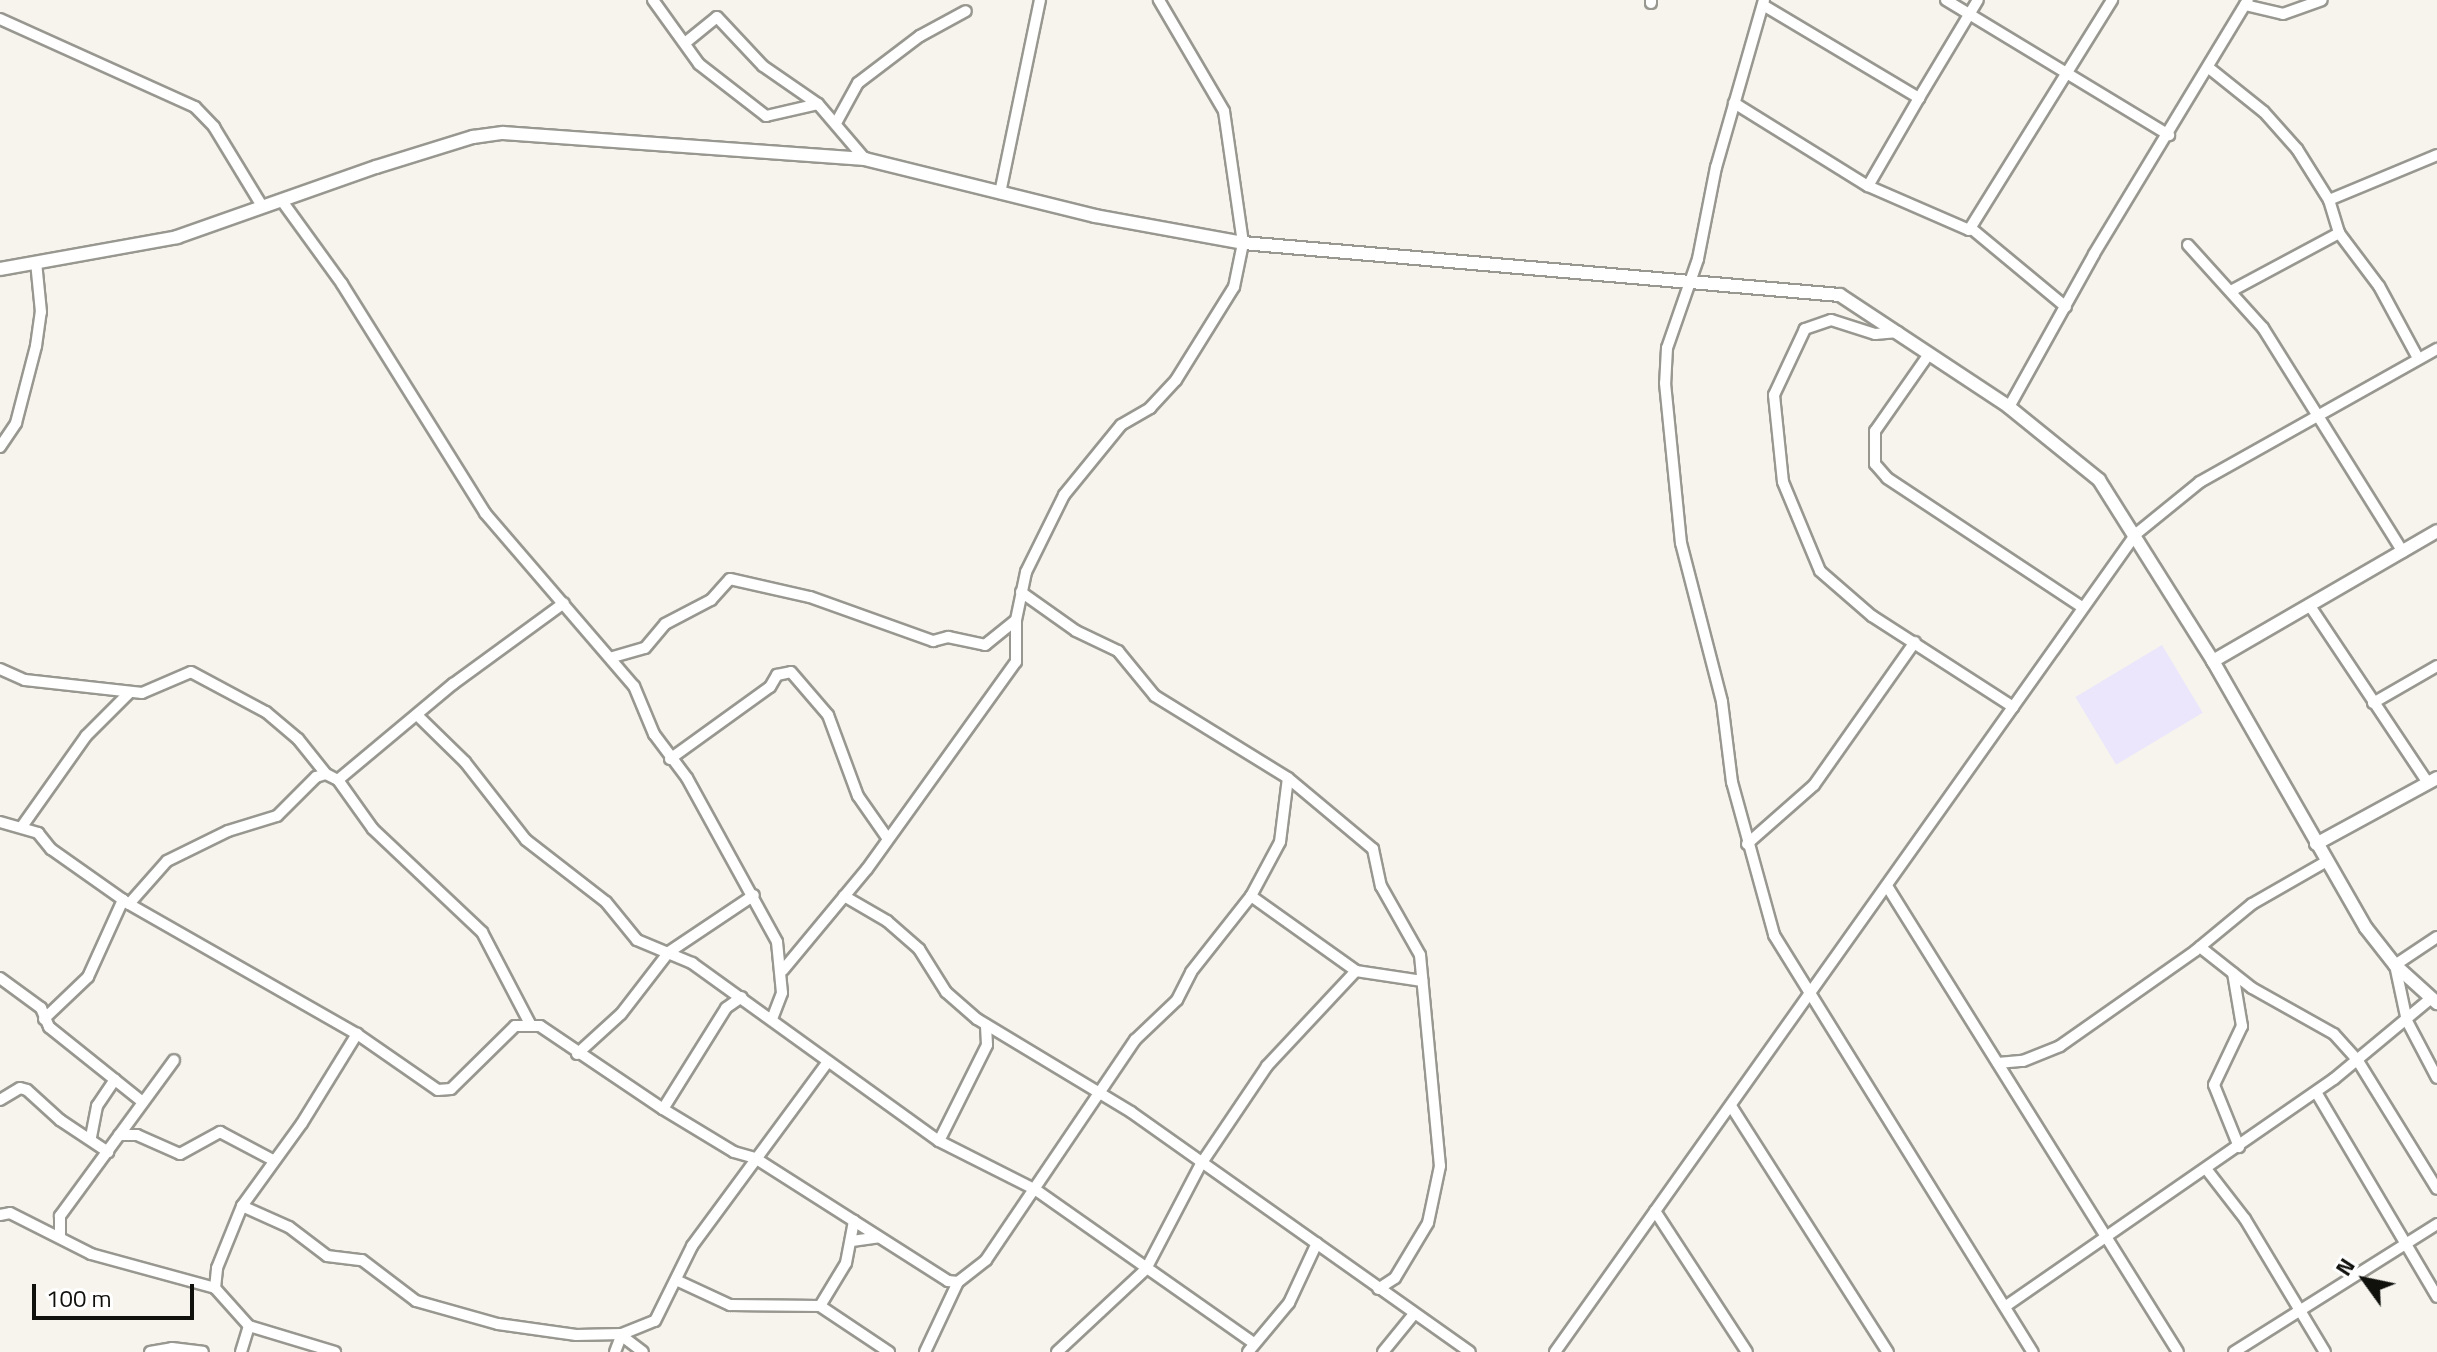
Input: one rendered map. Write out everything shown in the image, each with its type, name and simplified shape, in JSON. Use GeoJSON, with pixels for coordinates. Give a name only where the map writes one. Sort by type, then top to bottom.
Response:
{"type":"FeatureCollection","features":[{"type":"Feature","properties":{"kind":"street"},"geometry":{"type":"LineString","coordinates":[[653,0],[699,64],[766,116],[818,104]]}},
{"type":"Feature","properties":{"kind":"street"},"geometry":{"type":"LineString","coordinates":[[1000,193],[1040,0]]}},
{"type":"Feature","properties":{"kind":"street"},"geometry":{"type":"LineString","coordinates":[[783,970],[888,839],[1016,662],[1016,620],[1021,592],[1064,495],[1121,425],[1150,408],[1194,359],[1234,287],[1243,243],[1224,111],[1159,0]]}},
{"type":"Feature","properties":{"kind":"street"},"geometry":{"type":"LineString","coordinates":[[1946,0],[2169,135]]}},
{"type":"Feature","properties":{"kind":"street"},"geometry":{"type":"LineString","coordinates":[[1868,186],[1978,0]]}},
{"type":"Feature","properties":{"kind":"street"},"geometry":{"type":"LineString","coordinates":[[1972,229],[2112,0]]}},
{"type":"Feature","properties":{"kind":"street"},"geometry":{"type":"LineString","coordinates":[[2009,407],[2247,2],[2283,14],[2322,0]]}},
{"type":"Feature","properties":{"kind":"street"},"geometry":{"type":"LineString","coordinates":[[1919,98],[1764,3],[1734,103],[1690,280],[1667,348],[1665,383],[1678,518],[1722,702],[1732,782],[1774,935],[1808,996],[2033,1352]]}},
{"type":"Feature","properties":{"kind":"street"},"geometry":{"type":"LineString","coordinates":[[836,123],[858,83],[920,36],[966,11]]}},
{"type":"Feature","properties":{"kind":"street"},"geometry":{"type":"LineString","coordinates":[[685,43],[717,17],[763,66],[818,104],[865,159]]}},
{"type":"Feature","properties":{"kind":"street"},"geometry":{"type":"LineString","coordinates":[[0,19],[195,107],[214,127],[262,206]]}},
{"type":"Feature","properties":{"kind":"street"},"geometry":{"type":"LineString","coordinates":[[2209,68],[2272,121],[2329,200],[2339,233],[2379,286],[2418,358]]}},
{"type":"Feature","properties":{"kind":"street"},"geometry":{"type":"LineString","coordinates":[[1734,103],[1868,186],[1929,217],[1972,229],[2066,307]]}},
{"type":"Feature","properties":{"kind":"street"},"geometry":{"type":"LineString","coordinates":[[0,269],[177,237],[473,137],[503,133],[865,159],[1000,193],[1243,243],[1482,268],[1690,280],[1840,295],[2009,407],[2099,480],[2136,534],[2213,661],[2366,928],[2395,965],[2434,1001],[2358,1061],[2207,1170],[2006,1306]]}},
{"type":"Feature","properties":{"kind":"street"},"geometry":{"type":"LineString","coordinates":[[2329,200],[2437,155]]}},
{"type":"Feature","properties":{"kind":"street"},"geometry":{"type":"LineString","coordinates":[[282,201],[342,284],[485,513],[613,657],[670,759],[687,778],[754,895],[777,942],[783,970],[773,1017]]}},
{"type":"Feature","properties":{"kind":"street"},"geometry":{"type":"LineString","coordinates":[[2231,291],[2339,233]]}},
{"type":"Feature","properties":{"kind":"street"},"geometry":{"type":"LineString","coordinates":[[2188,245],[2263,328],[2314,415],[2403,552]]}},
{"type":"Feature","properties":{"kind":"street"},"geometry":{"type":"LineString","coordinates":[[0,447],[16,423],[36,346],[41,312],[36,262]]}},
{"type":"Feature","properties":{"kind":"street"},"geometry":{"type":"LineString","coordinates":[[1898,332],[1875,334],[1831,320],[1809,326],[1783,372],[1773,408],[1783,482],[1808,551],[1820,571],[1847,596],[2013,707]]}},
{"type":"Feature","properties":{"kind":"street"},"geometry":{"type":"LineString","coordinates":[[1555,1352],[2136,534],[2200,482],[2314,415],[2437,349]]}},
{"type":"Feature","properties":{"kind":"street"},"geometry":{"type":"LineString","coordinates":[[1929,354],[1875,431],[1875,464],[1887,478],[2082,607]]}},
{"type":"Feature","properties":{"kind":"street"},"geometry":{"type":"LineString","coordinates":[[2213,661],[2437,531]]}},
{"type":"Feature","properties":{"kind":"street"},"geometry":{"type":"LineString","coordinates":[[613,657],[645,648],[665,624],[711,600],[730,579],[810,597],[933,641],[948,637],[979,647],[1016,620]]}},
{"type":"Feature","properties":{"kind":"street"},"geometry":{"type":"LineString","coordinates":[[1021,592],[1076,631],[1118,651],[1155,696],[1288,778],[1373,849],[1381,886],[1420,955],[1437,1105],[1435,1204],[1395,1278],[1378,1289]]}},
{"type":"Feature","properties":{"kind":"street"},"geometry":{"type":"LineString","coordinates":[[338,780],[564,603]]}},
{"type":"Feature","properties":{"kind":"street"},"geometry":{"type":"LineString","coordinates":[[2310,606],[2373,703],[2432,781],[2316,844]]}},
{"type":"Feature","properties":{"kind":"street"},"geometry":{"type":"LineString","coordinates":[[1747,844],[1814,785],[1915,642]]}},
{"type":"Feature","properties":{"kind":"street"},"geometry":{"type":"LineString","coordinates":[[2373,703],[2437,666]]}},
{"type":"Feature","properties":{"kind":"street"},"geometry":{"type":"LineString","coordinates":[[0,669],[25,680],[129,693],[142,693],[191,672],[266,712],[298,739],[326,774],[338,780],[373,829],[482,932],[530,1024],[734,1152],[755,1158],[948,1281],[958,1282]]}},
{"type":"Feature","properties":{"kind":"street"},"geometry":{"type":"LineString","coordinates":[[670,759],[758,696],[777,675],[791,672],[828,715],[858,796],[888,839]]}},
{"type":"Feature","properties":{"kind":"street"},"geometry":{"type":"LineString","coordinates":[[23,825],[86,736],[129,693]]}},
{"type":"Feature","properties":{"kind":"street"},"geometry":{"type":"LineString","coordinates":[[418,716],[465,762],[526,840],[606,902],[637,940],[669,952],[773,1017],[826,1064],[939,1141],[1036,1190],[1251,1348],[1289,1303],[1317,1243]]}},
{"type":"Feature","properties":{"kind":"street"},"geometry":{"type":"LineString","coordinates":[[44,1019],[88,977],[126,902],[167,861],[228,831],[277,816],[316,777],[326,774]]}},
{"type":"Feature","properties":{"kind":"street"},"geometry":{"type":"LineString","coordinates":[[925,1352],[958,1282],[986,1260],[1100,1098],[1135,1040],[1177,1000],[1191,972],[1251,896],[1280,842],[1288,778]]}},
{"type":"Feature","properties":{"kind":"street"},"geometry":{"type":"LineString","coordinates":[[0,822],[23,825],[126,902],[357,1034],[413,1077],[446,1091],[515,1026],[530,1024]]}},
{"type":"Feature","properties":{"kind":"street"},"geometry":{"type":"LineString","coordinates":[[1998,1063],[2023,1061],[2060,1046],[2200,947],[2252,904],[2327,861]]}},
{"type":"Feature","properties":{"kind":"street"},"geometry":{"type":"LineString","coordinates":[[1887,886],[2178,1352]]}},
{"type":"Feature","properties":{"kind":"street"},"geometry":{"type":"LineString","coordinates":[[577,1054],[621,1014],[669,952],[754,895]]}},
{"type":"Feature","properties":{"kind":"street"},"geometry":{"type":"LineString","coordinates":[[844,896],[887,921],[919,949],[951,998],[986,1025],[1100,1098],[1131,1112],[1470,1352]]}},
{"type":"Feature","properties":{"kind":"street"},"geometry":{"type":"LineString","coordinates":[[1251,896],[1356,971],[1422,981]]}},
{"type":"Feature","properties":{"kind":"street"},"geometry":{"type":"LineString","coordinates":[[2395,965],[2437,937]]}},
{"type":"Feature","properties":{"kind":"street"},"geometry":{"type":"LineString","coordinates":[[2200,947],[2233,973],[2330,1030],[2358,1061],[2437,1189]]}},
{"type":"Feature","properties":{"kind":"street"},"geometry":{"type":"LineString","coordinates":[[2395,965],[2407,1021],[2437,1078]]}},
{"type":"Feature","properties":{"kind":"street"},"geometry":{"type":"LineString","coordinates":[[1057,1352],[1146,1269],[1201,1164],[1292,1034],[1356,971]]}},
{"type":"Feature","properties":{"kind":"street"},"geometry":{"type":"LineString","coordinates":[[2233,973],[2242,1026],[2214,1085],[2239,1147]]}},
{"type":"Feature","properties":{"kind":"street"},"geometry":{"type":"LineString","coordinates":[[0,978],[41,1008],[44,1019],[140,1100]]}},
{"type":"Feature","properties":{"kind":"street"},"geometry":{"type":"LineString","coordinates":[[663,1109],[726,1008],[742,997]]}},
{"type":"Feature","properties":{"kind":"street"},"geometry":{"type":"LineString","coordinates":[[939,1141],[987,1045],[986,1025]]}},
{"type":"Feature","properties":{"kind":"street"},"geometry":{"type":"LineString","coordinates":[[215,1288],[217,1268],[242,1206],[271,1159],[302,1123],[357,1034]]}},
{"type":"Feature","properties":{"kind":"street"},"geometry":{"type":"LineString","coordinates":[[60,1237],[60,1216],[108,1152],[140,1100],[174,1060]]}},
{"type":"Feature","properties":{"kind":"street"},"geometry":{"type":"LineString","coordinates":[[242,1206],[289,1227],[327,1256],[362,1260],[416,1301],[498,1324],[576,1335],[622,1335],[655,1321],[692,1246],[826,1064]]}},
{"type":"Feature","properties":{"kind":"street"},"geometry":{"type":"LineString","coordinates":[[91,1137],[97,1106],[115,1079]]}},
{"type":"Feature","properties":{"kind":"street"},"geometry":{"type":"LineString","coordinates":[[0,1100],[20,1088],[27,1090],[70,1128],[91,1137],[108,1152]]}},
{"type":"Feature","properties":{"kind":"street"},"geometry":{"type":"LineString","coordinates":[[2316,1092],[2437,1297]]}},
{"type":"Feature","properties":{"kind":"street"},"geometry":{"type":"LineString","coordinates":[[1731,1106],[1888,1352]]}},
{"type":"Feature","properties":{"kind":"street"},"geometry":{"type":"LineString","coordinates":[[119,1135],[137,1135],[180,1154],[220,1132],[271,1159]]}},
{"type":"Feature","properties":{"kind":"street"},"geometry":{"type":"LineString","coordinates":[[2207,1170],[2245,1219],[2325,1352]]}},
{"type":"Feature","properties":{"kind":"street"},"geometry":{"type":"LineString","coordinates":[[1655,1211],[1747,1352]]}},
{"type":"Feature","properties":{"kind":"street"},"geometry":{"type":"LineString","coordinates":[[0,1215],[10,1213],[104,1258],[215,1288],[249,1326],[335,1352]]}},
{"type":"Feature","properties":{"kind":"street"},"geometry":{"type":"LineString","coordinates":[[820,1306],[838,1281],[852,1241],[854,1221]]}},
{"type":"Feature","properties":{"kind":"street"},"geometry":{"type":"LineString","coordinates":[[2234,1352],[2437,1224]]}},
{"type":"Feature","properties":{"kind":"street"},"geometry":{"type":"LineString","coordinates":[[852,1241],[879,1237]]}},
{"type":"Feature","properties":{"kind":"street"},"geometry":{"type":"LineString","coordinates":[[676,1280],[730,1305],[820,1306],[889,1352]]}},
{"type":"Feature","properties":{"kind":"street"},"geometry":{"type":"LineString","coordinates":[[1383,1352],[1414,1314]]}},
{"type":"Feature","properties":{"kind":"street"},"geometry":{"type":"LineString","coordinates":[[241,1352],[249,1326]]}},
{"type":"Feature","properties":{"kind":"street"},"geometry":{"type":"LineString","coordinates":[[615,1352],[622,1335]]}},
{"type":"Feature","properties":{"kind":"street"},"geometry":{"type":"LineString","coordinates":[[622,1335],[643,1352]]}},
{"type":"Feature","properties":{"kind":"street"},"geometry":{"type":"LineString","coordinates":[[150,1352],[203,1352]]}},
{"type":"Feature","properties":{"kind":"shaded area"},"geometry":{"type":"Polygon","coordinates":[[[2162,645],[2203,713],[2116,765],[2075,697],[2162,645]]]}}]}
